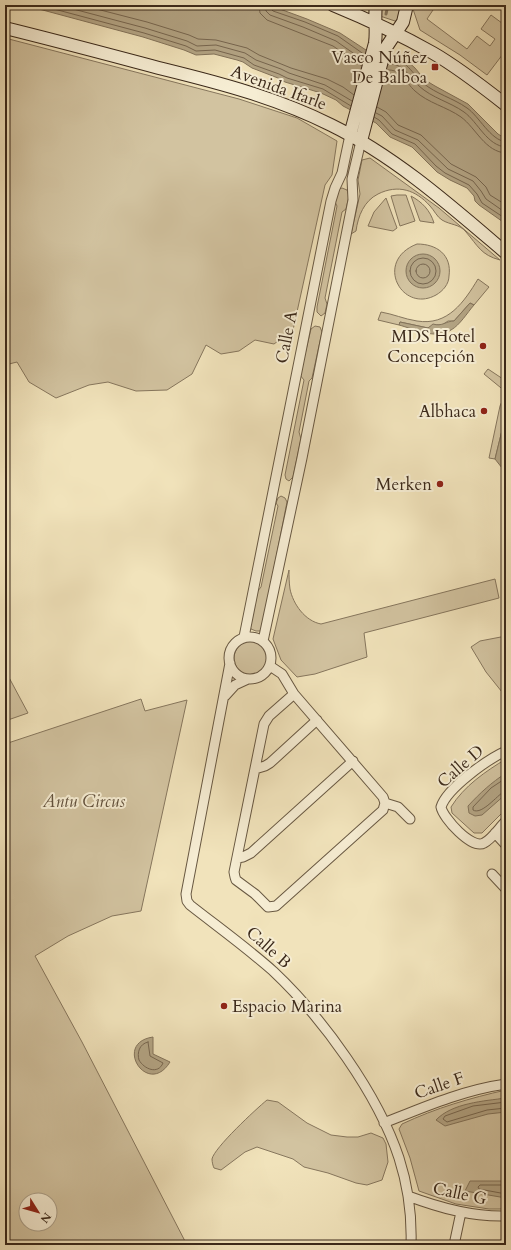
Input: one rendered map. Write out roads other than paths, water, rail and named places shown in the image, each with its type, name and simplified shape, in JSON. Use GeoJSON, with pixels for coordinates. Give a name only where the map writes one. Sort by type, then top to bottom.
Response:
{"type":"FeatureCollection","features":[{"type":"Feature","properties":{"kind":"street"},"geometry":{"type":"LineString","coordinates":[[333,5],[375,23],[434,54],[506,105]]}},
{"type":"Feature","properties":{"kind":"street"},"geometry":{"type":"LineString","coordinates":[[376,5],[375,23],[379,49],[388,42],[403,22],[407,5]]}},
{"type":"Feature","properties":{"kind":"street","name":"Avenida Ifarle"},"geometry":{"type":"LineString","coordinates":[[5,28],[251,92],[294,108],[356,138],[420,181],[506,253]]}},
{"type":"Feature","properties":{"kind":"street","name":"Calle A"},"geometry":{"type":"LineString","coordinates":[[263,641],[302,458],[353,200],[352,179],[356,138],[379,49]]}},
{"type":"Feature","properties":{"kind":"street","name":"Calle A"},"geometry":{"type":"LineString","coordinates":[[244,637],[333,192],[356,138]]}},
{"type":"Feature","properties":{"kind":"street"},"geometry":{"type":"LineString","coordinates":[[338,183],[345,182],[352,187]]}},
{"type":"Feature","properties":{"kind":"street"},"geometry":{"type":"LineString","coordinates":[[225,696],[235,685],[248,679],[260,677],[270,666],[271,654],[269,646],[256,637],[244,637],[237,641],[232,647],[229,655],[230,663],[235,673],[248,679]]}},
{"type":"Feature","properties":{"kind":"street","name":"Calle B"},"geometry":{"type":"LineString","coordinates":[[230,663],[225,696],[186,894],[187,901],[232,936],[274,972],[309,1009],[329,1034],[350,1065],[384,1123],[399,1159],[408,1196],[411,1219],[411,1245]]}},
{"type":"Feature","properties":{"kind":"street"},"geometry":{"type":"LineString","coordinates":[[270,666],[282,674],[294,694],[353,761],[383,797],[386,803],[398,807],[410,819]]}},
{"type":"Feature","properties":{"kind":"street"},"geometry":{"type":"LineString","coordinates":[[294,694],[266,720],[263,729],[237,858],[234,875],[236,880],[255,894],[268,907],[274,907],[383,810],[386,803]]}},
{"type":"Feature","properties":{"kind":"street"},"geometry":{"type":"LineString","coordinates":[[254,769],[270,763],[317,720]]}},
{"type":"Feature","properties":{"kind":"street","name":"Calle D"},"geometry":{"type":"LineString","coordinates":[[495,833],[483,844],[472,842],[454,827],[441,808],[444,801],[466,778],[487,761],[506,751]]}},
{"type":"Feature","properties":{"kind":"street"},"geometry":{"type":"LineString","coordinates":[[237,858],[251,853],[353,761]]}},
{"type":"Feature","properties":{"kind":"street"},"geometry":{"type":"LineString","coordinates":[[506,821],[495,833],[506,845]]}},
{"type":"Feature","properties":{"kind":"street"},"geometry":{"type":"LineString","coordinates":[[492,874],[506,889]]}},
{"type":"Feature","properties":{"kind":"street","name":"Calle F"},"geometry":{"type":"LineString","coordinates":[[384,1123],[424,1106],[458,1094],[506,1084]]}},
{"type":"Feature","properties":{"kind":"street","name":"Calle G"},"geometry":{"type":"LineString","coordinates":[[408,1196],[461,1212],[481,1215],[506,1216]]}},
{"type":"Feature","properties":{"kind":"street"},"geometry":{"type":"LineString","coordinates":[[454,1245],[461,1212]]}},
{"type":"Feature","properties":{"kind":"water"},"geometry":{"type":"Polygon","coordinates":[[[24,5],[269,5],[340,33],[369,52],[383,56],[397,55],[405,59],[425,80],[468,104],[498,134],[506,139],[506,224],[479,205],[467,188],[437,172],[412,147],[390,137],[376,123],[321,93],[285,82],[237,60],[214,54],[196,55],[143,37],[24,5]]]}},
{"type":"Feature","properties":{"kind":"water"},"geometry":{"type":"Polygon","coordinates":[[[423,254],[435,259],[440,271],[435,283],[423,288],[411,283],[406,271],[411,259],[423,254]]]}},
{"type":"Feature","properties":{"kind":"water"},"geometry":{"type":"Polygon","coordinates":[[[470,303],[474,305],[463,319],[454,328],[445,333],[425,333],[399,325],[400,322],[428,328],[433,324],[439,325],[454,321],[470,303]]]}},
{"type":"Feature","properties":{"kind":"water"},"geometry":{"type":"Polygon","coordinates":[[[506,414],[506,473],[495,459],[506,414]]]}},
{"type":"Feature","properties":{"kind":"water"},"geometry":{"type":"Polygon","coordinates":[[[506,773],[506,794],[482,815],[475,816],[469,813],[468,806],[477,796],[506,773]]]}},
{"type":"Feature","properties":{"kind":"water"},"geometry":{"type":"Polygon","coordinates":[[[153,1037],[153,1054],[170,1062],[161,1072],[152,1074],[144,1071],[138,1065],[135,1057],[135,1048],[141,1041],[153,1037]]]}},
{"type":"Feature","properties":{"kind":"water"},"geometry":{"type":"Polygon","coordinates":[[[506,1098],[506,1112],[488,1114],[445,1126],[436,1120],[443,1114],[459,1106],[506,1098]]]}},
{"type":"Feature","properties":{"kind":"water"},"geometry":{"type":"Polygon","coordinates":[[[470,1181],[506,1181],[506,1198],[465,1191],[470,1181]]]}},
{"type":"Feature","properties":{"kind":"waterway"},"geometry":{"type":"LineString","coordinates":[[386,14],[388,5]]}},
{"type":"Feature","properties":{"kind":"place","name":"Vasco Núñez De Balboa"},"geometry":{"type":"Point","coordinates":[435,67]}},
{"type":"Feature","properties":{"kind":"place","name":"MDS Hotel Concepción"},"geometry":{"type":"Point","coordinates":[483,346]}},
{"type":"Feature","properties":{"kind":"place","name":"Albhaca"},"geometry":{"type":"Point","coordinates":[484,411]}},
{"type":"Feature","properties":{"kind":"place","name":"Merken"},"geometry":{"type":"Point","coordinates":[440,484]}},
{"type":"Feature","properties":{"kind":"place","name":"Espacio Marina"},"geometry":{"type":"Point","coordinates":[224,1006]}},
{"type":"Feature","properties":{"kind":"park label","name":"Antu Circus"},"geometry":{"type":"Point","coordinates":[84,801]}}]}
